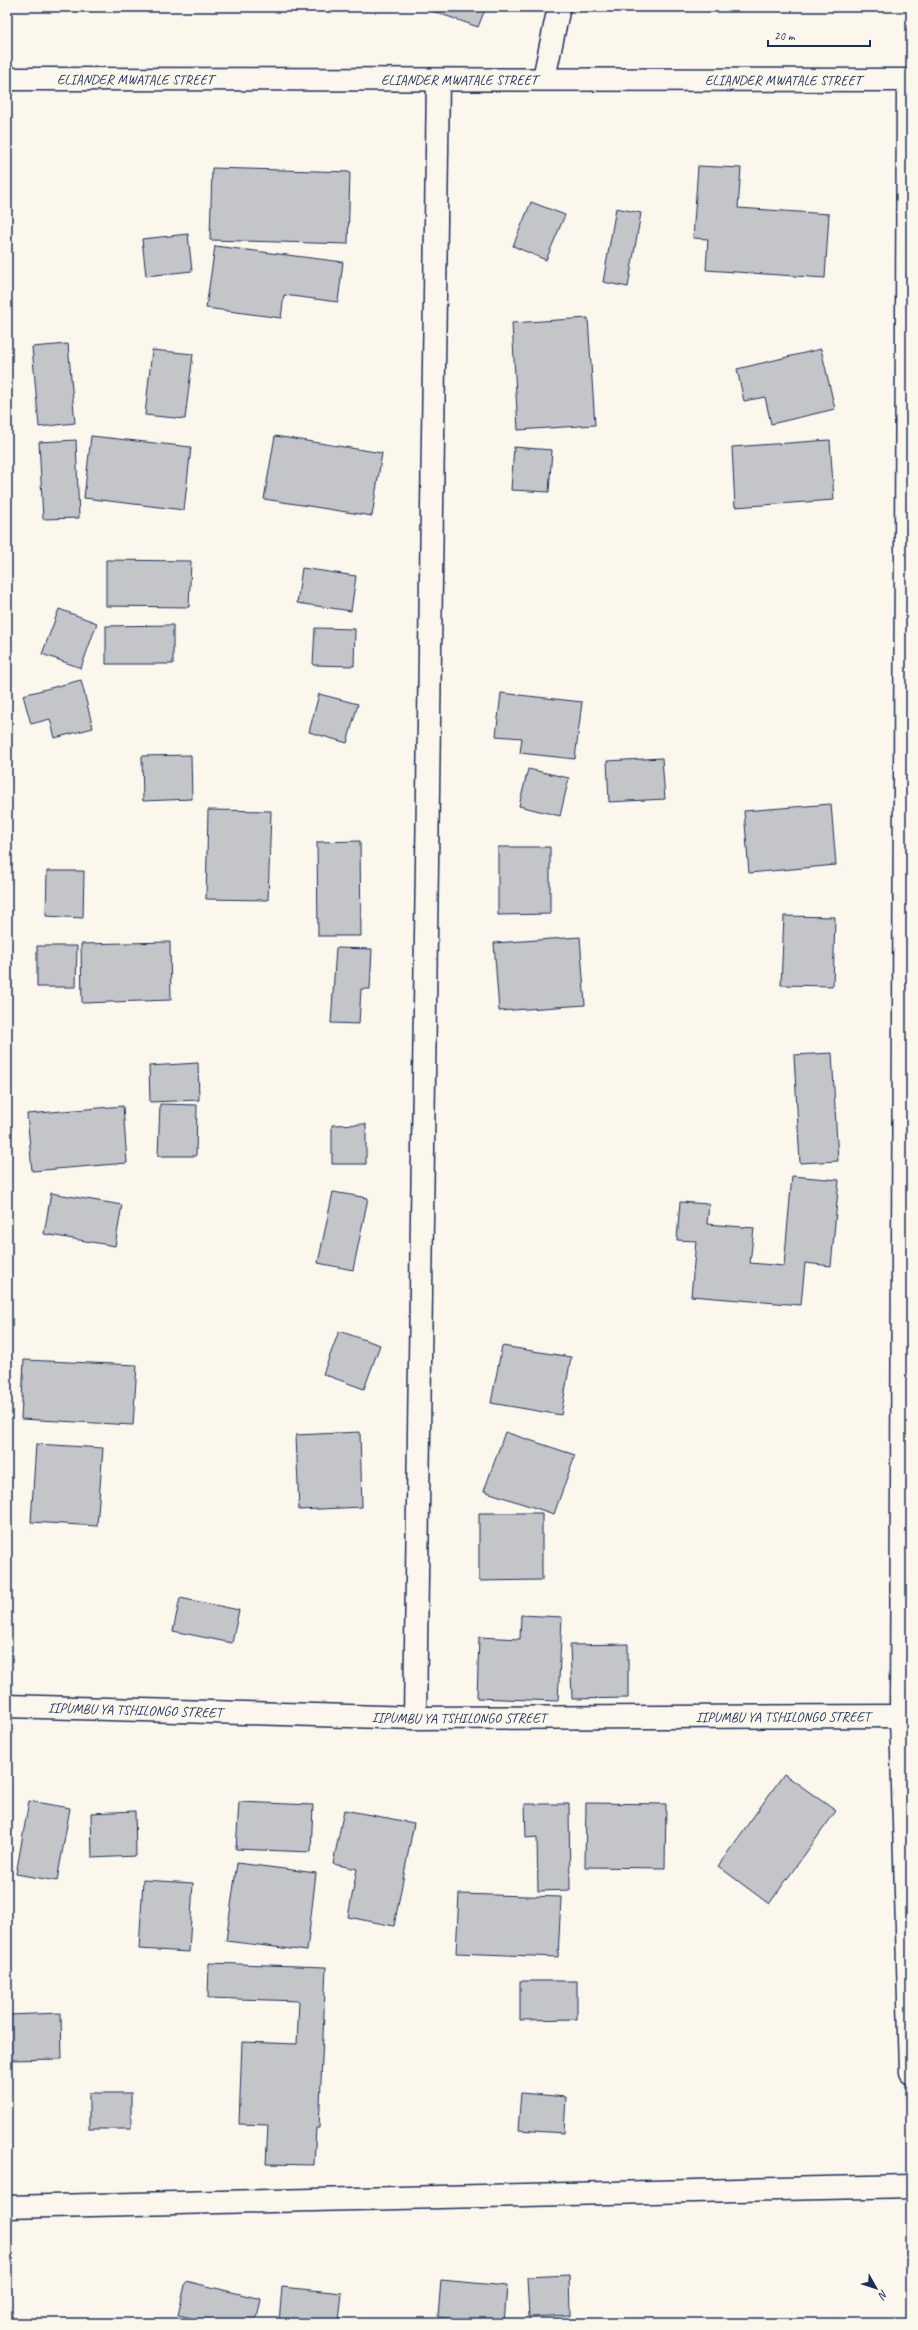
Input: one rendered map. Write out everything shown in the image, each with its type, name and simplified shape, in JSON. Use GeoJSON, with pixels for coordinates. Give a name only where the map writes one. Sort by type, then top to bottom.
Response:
{"type":"FeatureCollection","features":[{"type":"Feature","properties":{"kind":"street"},"geometry":{"type":"LineString","coordinates":[[544,78],[559,7]]}},
{"type":"Feature","properties":{"kind":"street","name":"ELIANDER MWATALE STREET"},"geometry":{"type":"LineString","coordinates":[[7,79],[438,80],[544,78],[909,80]]}},
{"type":"Feature","properties":{"kind":"street"},"geometry":{"type":"LineString","coordinates":[[416,1718],[438,80]]}},
{"type":"Feature","properties":{"kind":"street"},"geometry":{"type":"LineString","coordinates":[[909,80],[906,1716],[911,2072]]}},
{"type":"Feature","properties":{"kind":"street","name":"IIPUMBU YA TSHILONGO STREET"},"geometry":{"type":"LineString","coordinates":[[7,1706],[416,1718],[906,1716]]}},
{"type":"Feature","properties":{"kind":"street"},"geometry":{"type":"LineString","coordinates":[[7,2207],[911,2186]]}},
{"type":"Feature","properties":{"kind":"building"},"geometry":{"type":"Polygon","coordinates":[[[421,7],[486,7],[478,27],[421,7]]]}},
{"type":"Feature","properties":{"kind":"building"},"geometry":{"type":"Polygon","coordinates":[[[698,166],[741,168],[738,208],[829,214],[825,278],[706,270],[708,239],[693,238],[698,166]]]}},
{"type":"Feature","properties":{"kind":"building"},"geometry":{"type":"Polygon","coordinates":[[[212,168],[350,172],[348,244],[210,240],[212,168]]]}},
{"type":"Feature","properties":{"kind":"building"},"geometry":{"type":"Polygon","coordinates":[[[531,202],[565,215],[546,260],[513,246],[531,202]]]}},
{"type":"Feature","properties":{"kind":"building"},"geometry":{"type":"Polygon","coordinates":[[[616,208],[641,213],[628,287],[603,282],[616,208]]]}},
{"type":"Feature","properties":{"kind":"building"},"geometry":{"type":"Polygon","coordinates":[[[188,234],[192,271],[146,276],[142,239],[188,234]]]}},
{"type":"Feature","properties":{"kind":"building"},"geometry":{"type":"Polygon","coordinates":[[[215,246],[343,262],[338,302],[284,295],[281,318],[206,308],[215,246]]]}},
{"type":"Feature","properties":{"kind":"building"},"geometry":{"type":"Polygon","coordinates":[[[588,318],[595,425],[518,430],[512,323],[588,318]]]}},
{"type":"Feature","properties":{"kind":"building"},"geometry":{"type":"Polygon","coordinates":[[[68,344],[75,423],[39,427],[32,347],[68,344]]]}},
{"type":"Feature","properties":{"kind":"building"},"geometry":{"type":"Polygon","coordinates":[[[821,349],[835,409],[771,424],[765,397],[744,401],[737,369],[821,349]]]}},
{"type":"Feature","properties":{"kind":"building"},"geometry":{"type":"Polygon","coordinates":[[[152,350],[193,354],[185,419],[145,415],[152,350]]]}},
{"type":"Feature","properties":{"kind":"building"},"geometry":{"type":"Polygon","coordinates":[[[91,436],[191,447],[184,510],[84,498],[91,436]]]}},
{"type":"Feature","properties":{"kind":"building"},"geometry":{"type":"Polygon","coordinates":[[[275,436],[382,453],[372,516],[264,499],[275,436]]]}},
{"type":"Feature","properties":{"kind":"building"},"geometry":{"type":"Polygon","coordinates":[[[76,440],[79,518],[43,519],[39,442],[76,440]]]}},
{"type":"Feature","properties":{"kind":"building"},"geometry":{"type":"Polygon","coordinates":[[[830,440],[834,500],[735,507],[732,447],[830,440]]]}},
{"type":"Feature","properties":{"kind":"building"},"geometry":{"type":"Polygon","coordinates":[[[514,447],[552,450],[549,492],[511,490],[514,447]]]}},
{"type":"Feature","properties":{"kind":"building"},"geometry":{"type":"Polygon","coordinates":[[[106,560],[191,561],[189,607],[106,606],[106,560]]]}},
{"type":"Feature","properties":{"kind":"building"},"geometry":{"type":"Polygon","coordinates":[[[302,568],[356,576],[351,611],[297,603],[302,568]]]}},
{"type":"Feature","properties":{"kind":"building"},"geometry":{"type":"Polygon","coordinates":[[[59,609],[97,623],[81,668],[42,654],[59,609]]]}},
{"type":"Feature","properties":{"kind":"building"},"geometry":{"type":"Polygon","coordinates":[[[173,625],[173,664],[106,664],[106,626],[173,625]]]}},
{"type":"Feature","properties":{"kind":"building"},"geometry":{"type":"Polygon","coordinates":[[[315,628],[355,629],[354,666],[313,665],[315,628]]]}},
{"type":"Feature","properties":{"kind":"building"},"geometry":{"type":"Polygon","coordinates":[[[81,680],[93,728],[55,738],[50,719],[31,724],[23,695],[81,680]]]}},
{"type":"Feature","properties":{"kind":"building"},"geometry":{"type":"Polygon","coordinates":[[[501,693],[582,702],[575,759],[520,753],[522,738],[496,736],[501,693]]]}},
{"type":"Feature","properties":{"kind":"building"},"geometry":{"type":"Polygon","coordinates":[[[319,694],[358,704],[347,743],[309,732],[319,694]]]}},
{"type":"Feature","properties":{"kind":"building"},"geometry":{"type":"Polygon","coordinates":[[[191,755],[192,799],[143,801],[142,756],[191,755]]]}},
{"type":"Feature","properties":{"kind":"building"},"geometry":{"type":"Polygon","coordinates":[[[662,758],[665,799],[609,802],[607,761],[662,758]]]}},
{"type":"Feature","properties":{"kind":"building"},"geometry":{"type":"Polygon","coordinates":[[[528,769],[569,778],[560,816],[519,806],[528,769]]]}},
{"type":"Feature","properties":{"kind":"building"},"geometry":{"type":"Polygon","coordinates":[[[831,804],[836,865],[749,873],[744,811],[831,804]]]}},
{"type":"Feature","properties":{"kind":"building"},"geometry":{"type":"Polygon","coordinates":[[[208,810],[271,811],[268,900],[206,899],[208,810]]]}},
{"type":"Feature","properties":{"kind":"building"},"geometry":{"type":"Polygon","coordinates":[[[360,841],[361,936],[318,936],[317,842],[360,841]]]}},
{"type":"Feature","properties":{"kind":"building"},"geometry":{"type":"Polygon","coordinates":[[[498,847],[550,847],[550,914],[498,915],[498,847]]]}},
{"type":"Feature","properties":{"kind":"building"},"geometry":{"type":"Polygon","coordinates":[[[47,871],[84,871],[83,918],[46,916],[47,871]]]}},
{"type":"Feature","properties":{"kind":"building"},"geometry":{"type":"Polygon","coordinates":[[[784,916],[835,917],[833,986],[781,985],[784,916]]]}},
{"type":"Feature","properties":{"kind":"building"},"geometry":{"type":"Polygon","coordinates":[[[580,937],[585,1005],[499,1011],[494,943],[580,937]]]}},
{"type":"Feature","properties":{"kind":"building"},"geometry":{"type":"Polygon","coordinates":[[[170,942],[171,1000],[82,1003],[81,944],[170,942]]]}},
{"type":"Feature","properties":{"kind":"building"},"geometry":{"type":"Polygon","coordinates":[[[37,946],[77,946],[76,987],[37,987],[37,946]]]}},
{"type":"Feature","properties":{"kind":"building"},"geometry":{"type":"Polygon","coordinates":[[[336,948],[372,949],[370,989],[361,989],[359,1024],[331,1023],[336,948]]]}},
{"type":"Feature","properties":{"kind":"building"},"geometry":{"type":"Polygon","coordinates":[[[832,1053],[838,1161],[800,1163],[794,1055],[832,1053]]]}},
{"type":"Feature","properties":{"kind":"building"},"geometry":{"type":"Polygon","coordinates":[[[198,1063],[199,1100],[150,1102],[149,1066],[198,1063]]]}},
{"type":"Feature","properties":{"kind":"building"},"geometry":{"type":"Polygon","coordinates":[[[160,1104],[197,1105],[196,1156],[158,1156],[160,1104]]]}},
{"type":"Feature","properties":{"kind":"building"},"geometry":{"type":"Polygon","coordinates":[[[123,1106],[127,1163],[32,1171],[27,1114],[123,1106]]]}},
{"type":"Feature","properties":{"kind":"building"},"geometry":{"type":"Polygon","coordinates":[[[366,1124],[366,1164],[332,1164],[332,1125],[366,1124]]]}},
{"type":"Feature","properties":{"kind":"building"},"geometry":{"type":"Polygon","coordinates":[[[792,1176],[839,1180],[831,1266],[805,1263],[801,1305],[691,1296],[696,1241],[677,1240],[680,1202],[709,1204],[707,1224],[754,1228],[750,1263],[784,1266],[792,1176]]]}},
{"type":"Feature","properties":{"kind":"building"},"geometry":{"type":"Polygon","coordinates":[[[333,1192],[368,1198],[353,1270],[318,1263],[333,1192]]]}},
{"type":"Feature","properties":{"kind":"building"},"geometry":{"type":"Polygon","coordinates":[[[51,1193],[122,1205],[115,1246],[44,1234],[51,1193]]]}},
{"type":"Feature","properties":{"kind":"building"},"geometry":{"type":"Polygon","coordinates":[[[339,1331],[380,1345],[364,1389],[323,1374],[339,1331]]]}},
{"type":"Feature","properties":{"kind":"building"},"geometry":{"type":"Polygon","coordinates":[[[502,1346],[571,1357],[561,1415],[491,1403],[502,1346]]]}},
{"type":"Feature","properties":{"kind":"building"},"geometry":{"type":"Polygon","coordinates":[[[24,1360],[137,1365],[133,1425],[21,1419],[24,1360]]]}},
{"type":"Feature","properties":{"kind":"building"},"geometry":{"type":"Polygon","coordinates":[[[360,1432],[362,1507],[299,1510],[296,1435],[360,1432]]]}},
{"type":"Feature","properties":{"kind":"building"},"geometry":{"type":"Polygon","coordinates":[[[505,1432],[575,1455],[554,1514],[484,1491],[505,1432]]]}},
{"type":"Feature","properties":{"kind":"building"},"geometry":{"type":"Polygon","coordinates":[[[36,1444],[103,1448],[97,1526],[31,1522],[36,1444]]]}},
{"type":"Feature","properties":{"kind":"building"},"geometry":{"type":"Polygon","coordinates":[[[479,1513],[542,1513],[542,1580],[479,1581],[479,1513]]]}},
{"type":"Feature","properties":{"kind":"building"},"geometry":{"type":"Polygon","coordinates":[[[180,1598],[239,1610],[232,1643],[173,1631],[180,1598]]]}},
{"type":"Feature","properties":{"kind":"building"},"geometry":{"type":"Polygon","coordinates":[[[521,1615],[562,1617],[558,1701],[477,1698],[479,1637],[520,1639],[521,1615]]]}},
{"type":"Feature","properties":{"kind":"building"},"geometry":{"type":"Polygon","coordinates":[[[628,1644],[628,1698],[572,1699],[570,1645],[628,1644]]]}},
{"type":"Feature","properties":{"kind":"building"},"geometry":{"type":"Polygon","coordinates":[[[784,1774],[836,1811],[769,1904],[718,1866],[784,1774]]]}},
{"type":"Feature","properties":{"kind":"building"},"geometry":{"type":"Polygon","coordinates":[[[29,1801],[70,1808],[57,1881],[16,1874],[29,1801]]]}},
{"type":"Feature","properties":{"kind":"building"},"geometry":{"type":"Polygon","coordinates":[[[239,1802],[313,1805],[311,1852],[236,1849],[239,1802]]]}},
{"type":"Feature","properties":{"kind":"building"},"geometry":{"type":"Polygon","coordinates":[[[586,1803],[666,1804],[665,1868],[585,1867],[586,1803]]]}},
{"type":"Feature","properties":{"kind":"building"},"geometry":{"type":"Polygon","coordinates":[[[525,1804],[569,1804],[570,1890],[538,1891],[537,1837],[526,1838],[525,1804]]]}},
{"type":"Feature","properties":{"kind":"building"},"geometry":{"type":"Polygon","coordinates":[[[344,1810],[414,1823],[394,1926],[348,1917],[357,1869],[333,1864],[344,1810]]]}},
{"type":"Feature","properties":{"kind":"building"},"geometry":{"type":"Polygon","coordinates":[[[135,1811],[136,1856],[92,1858],[91,1813],[135,1811]]]}},
{"type":"Feature","properties":{"kind":"building"},"geometry":{"type":"Polygon","coordinates":[[[237,1863],[316,1873],[307,1951],[226,1941],[237,1863]]]}},
{"type":"Feature","properties":{"kind":"building"},"geometry":{"type":"Polygon","coordinates":[[[143,1880],[193,1883],[189,1952],[139,1949],[143,1880]]]}},
{"type":"Feature","properties":{"kind":"building"},"geometry":{"type":"Polygon","coordinates":[[[459,1894],[561,1897],[558,1957],[456,1953],[459,1894]]]}},
{"type":"Feature","properties":{"kind":"building"},"geometry":{"type":"Polygon","coordinates":[[[209,1963],[326,1967],[319,2128],[316,2128],[314,2165],[266,2164],[268,2125],[239,2124],[242,2042],[297,2044],[299,2001],[208,1998],[209,1963]]]}},
{"type":"Feature","properties":{"kind":"building"},"geometry":{"type":"Polygon","coordinates":[[[520,1981],[577,1981],[577,2019],[520,2020],[520,1981]]]}},
{"type":"Feature","properties":{"kind":"building"},"geometry":{"type":"Polygon","coordinates":[[[61,2013],[62,2059],[7,2060],[7,2015],[61,2013]]]}},
{"type":"Feature","properties":{"kind":"building"},"geometry":{"type":"Polygon","coordinates":[[[89,2093],[131,2093],[131,2129],[89,2129],[89,2093]]]}},
{"type":"Feature","properties":{"kind":"building"},"geometry":{"type":"Polygon","coordinates":[[[521,2093],[566,2097],[564,2133],[518,2130],[521,2093]]]}},
{"type":"Feature","properties":{"kind":"building"},"geometry":{"type":"Polygon","coordinates":[[[569,2275],[570,2315],[529,2317],[527,2277],[569,2275]]]}},
{"type":"Feature","properties":{"kind":"building"},"geometry":{"type":"Polygon","coordinates":[[[441,2280],[507,2286],[504,2323],[438,2317],[441,2280]]]}},
{"type":"Feature","properties":{"kind":"building"},"geometry":{"type":"Polygon","coordinates":[[[186,2281],[261,2299],[256,2323],[215,2323],[178,2315],[186,2281]]]}},
{"type":"Feature","properties":{"kind":"building"},"geometry":{"type":"Polygon","coordinates":[[[282,2287],[342,2293],[339,2321],[328,2319],[327,2323],[279,2323],[282,2287]]]}}]}
